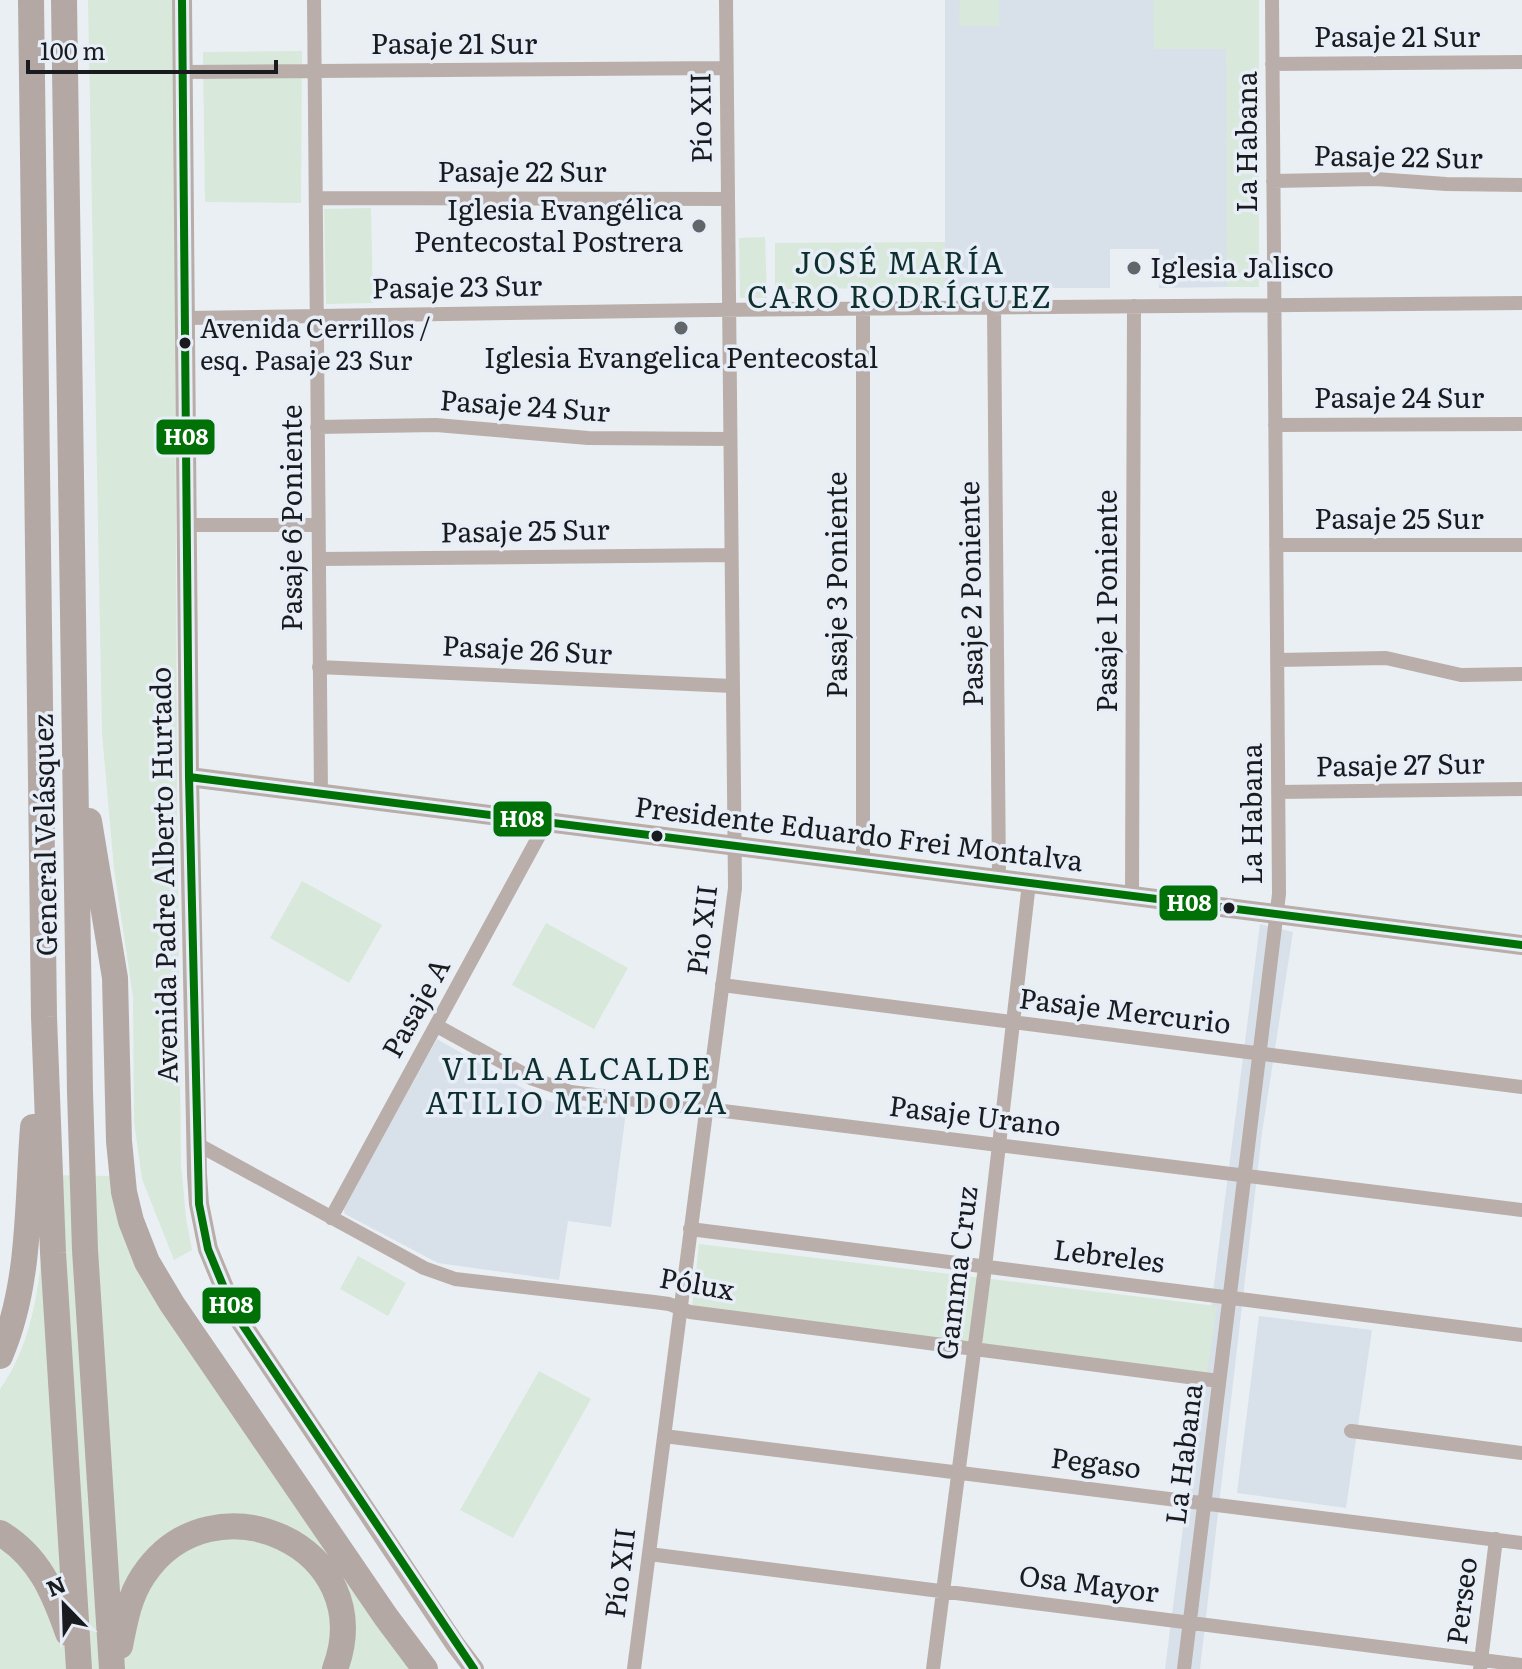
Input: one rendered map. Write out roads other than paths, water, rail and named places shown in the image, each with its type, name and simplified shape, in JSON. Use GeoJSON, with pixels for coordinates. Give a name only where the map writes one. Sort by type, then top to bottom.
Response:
{"type":"FeatureCollection","features":[{"type":"Feature","properties":{"kind":"highway","name":"General Velásquez"},"geometry":{"type":"LineString","coordinates":[[31,0],[44,1017],[53,1253],[79,1668]]}},
{"type":"Feature","properties":{"kind":"highway","name":"General Velásquez"},"geometry":{"type":"LineString","coordinates":[[64,0],[84,1221],[114,1669]]}},
{"type":"Feature","properties":{"kind":"highway"},"geometry":{"type":"LineString","coordinates":[[75,718],[115,978],[121,1175],[136,1236],[172,1304],[386,1617],[425,1669]]}},
{"type":"Feature","properties":{"kind":"highway"},"geometry":{"type":"LineString","coordinates":[[0,1356],[12,1323],[23,1271],[44,1017]]}},
{"type":"Feature","properties":{"kind":"highway"},"geometry":{"type":"LineString","coordinates":[[114,1669],[130,1603],[152,1564],[188,1537],[230,1526],[258,1528],[286,1537],[320,1564],[333,1587],[341,1615],[341,1646],[335,1669]]}},
{"type":"Feature","properties":{"kind":"highway"},"geometry":{"type":"LineString","coordinates":[[0,1533],[26,1552],[44,1577],[58,1604],[79,1668]]}},
{"type":"Feature","properties":{"kind":"street","name":"Avenida Padre Alberto Hurtado"},"geometry":{"type":"LineString","coordinates":[[182,0],[189,777],[197,1174],[203,1226],[215,1270],[234,1312],[474,1669]]}},
{"type":"Feature","properties":{"kind":"street","name":"Pasaje 6 Poniente"},"geometry":{"type":"LineString","coordinates":[[314,0],[321,795]]}},
{"type":"Feature","properties":{"kind":"street","name":"Pío XII"},"geometry":{"type":"LineString","coordinates":[[634,1669],[735,888],[726,0]]}},
{"type":"Feature","properties":{"kind":"street","name":"La Habana"},"geometry":{"type":"LineString","coordinates":[[1184,1669],[1277,914],[1272,0]]}},
{"type":"Feature","properties":{"kind":"street","name":"Pasaje 21 Sur"},"geometry":{"type":"LineString","coordinates":[[1272,64],[1522,62]]}},
{"type":"Feature","properties":{"kind":"street","name":"Pasaje 21 Sur"},"geometry":{"type":"LineString","coordinates":[[182,72],[726,68]]}},
{"type":"Feature","properties":{"kind":"street","name":"Pasaje 22 Sur"},"geometry":{"type":"LineString","coordinates":[[1273,181],[1384,179],[1522,185]]}},
{"type":"Feature","properties":{"kind":"street","name":"Pasaje 22 Sur"},"geometry":{"type":"LineString","coordinates":[[316,198],[728,199]]}},
{"type":"Feature","properties":{"kind":"street"},"geometry":{"type":"LineString","coordinates":[[1274,305],[1522,303]]}},
{"type":"Feature","properties":{"kind":"street","name":"Pasaje 23 Sur"},"geometry":{"type":"LineString","coordinates":[[186,318],[1274,305]]}},
{"type":"Feature","properties":{"kind":"street","name":"Pasaje 1 Poniente"},"geometry":{"type":"LineString","coordinates":[[1132,896],[1134,306]]}},
{"type":"Feature","properties":{"kind":"street","name":"Pasaje 2 Poniente"},"geometry":{"type":"LineString","coordinates":[[994,307],[999,880]]}},
{"type":"Feature","properties":{"kind":"street","name":"Pasaje 3 Poniente"},"geometry":{"type":"LineString","coordinates":[[863,308],[863,862]]}},
{"type":"Feature","properties":{"kind":"street","name":"Pasaje 24 Sur"},"geometry":{"type":"LineString","coordinates":[[1275,425],[1522,424]]}},
{"type":"Feature","properties":{"kind":"street","name":"Pasaje 24 Sur"},"geometry":{"type":"LineString","coordinates":[[317,427],[436,425],[588,438],[730,439]]}},
{"type":"Feature","properties":{"kind":"street"},"geometry":{"type":"LineString","coordinates":[[188,525],[318,525]]}},
{"type":"Feature","properties":{"kind":"street","name":"Pasaje 25 Sur"},"geometry":{"type":"LineString","coordinates":[[1276,545],[1522,545]]}},
{"type":"Feature","properties":{"kind":"street","name":"Pasaje 25 Sur"},"geometry":{"type":"LineString","coordinates":[[319,559],[731,555]]}},
{"type":"Feature","properties":{"kind":"street"},"geometry":{"type":"LineString","coordinates":[[1277,660],[1386,658],[1461,675],[1522,674]]}},
{"type":"Feature","properties":{"kind":"street","name":"Pasaje 26 Sur"},"geometry":{"type":"LineString","coordinates":[[319,667],[732,686]]}},
{"type":"Feature","properties":{"kind":"street","name":"Presidente Eduardo Frei Montalva"},"geometry":{"type":"LineString","coordinates":[[189,777],[1522,945]]}},
{"type":"Feature","properties":{"kind":"street","name":"Pasaje 27 Sur"},"geometry":{"type":"LineString","coordinates":[[1278,792],[1522,789]]}},
{"type":"Feature","properties":{"kind":"street","name":"Pasaje A"},"geometry":{"type":"LineString","coordinates":[[331,1218],[546,823]]}},
{"type":"Feature","properties":{"kind":"street","name":"Gamma Cruz"},"geometry":{"type":"LineString","coordinates":[[933,1669],[985,1267],[1029,883]]}},
{"type":"Feature","properties":{"kind":"street","name":"Pasaje Mercurio"},"geometry":{"type":"LineString","coordinates":[[722,985],[1522,1087]]}},
{"type":"Feature","properties":{"kind":"street","name":"Pasaje Urano"},"geometry":{"type":"LineString","coordinates":[[437,1026],[555,1088],[1522,1210]]}},
{"type":"Feature","properties":{"kind":"street","name":"Pólux"},"geometry":{"type":"LineString","coordinates":[[197,1144],[440,1275],[640,1300],[690,1312],[1219,1381]]}},
{"type":"Feature","properties":{"kind":"street","name":"Lebreles"},"geometry":{"type":"LineString","coordinates":[[690,1229],[1522,1335]]}},
{"type":"Feature","properties":{"kind":"street"},"geometry":{"type":"LineString","coordinates":[[1351,1431],[1522,1453]]}},
{"type":"Feature","properties":{"kind":"street","name":"Pegaso"},"geometry":{"type":"LineString","coordinates":[[664,1436],[1522,1543]]}},
{"type":"Feature","properties":{"kind":"street","name":"Perseo"},"geometry":{"type":"LineString","coordinates":[[1480,1664],[1496,1539]]}},
{"type":"Feature","properties":{"kind":"street","name":"Osa Mayor"},"geometry":{"type":"LineString","coordinates":[[649,1554],[1189,1623],[1480,1664],[1522,1665]]}},
{"type":"Feature","properties":{"kind":"place","name":"Iglesia Evangélica Pentecostal Postrera"},"geometry":{"type":"Point","coordinates":[699,226]}},
{"type":"Feature","properties":{"kind":"place","name":"Iglesia Jalisco"},"geometry":{"type":"Point","coordinates":[1134,268]}},
{"type":"Feature","properties":{"kind":"place","name":"Iglesia Evangelica Pentecostal"},"geometry":{"type":"Point","coordinates":[681,328]}},
{"type":"Feature","properties":{"kind":"place","name":"Avenida Cerrillos / esq. Pasaje 23 Sur"},"geometry":{"type":"Point","coordinates":[185,343]}},
{"type":"Feature","properties":{"kind":"district","name":"JOSÉ MARÍA CARO RODRÍGUEZ"},"geometry":{"type":"Point","coordinates":[900,281]}},
{"type":"Feature","properties":{"kind":"district","name":"VILLA ALCALDE ATILIO MENDOZA"},"geometry":{"type":"Point","coordinates":[577,1087]}}]}
